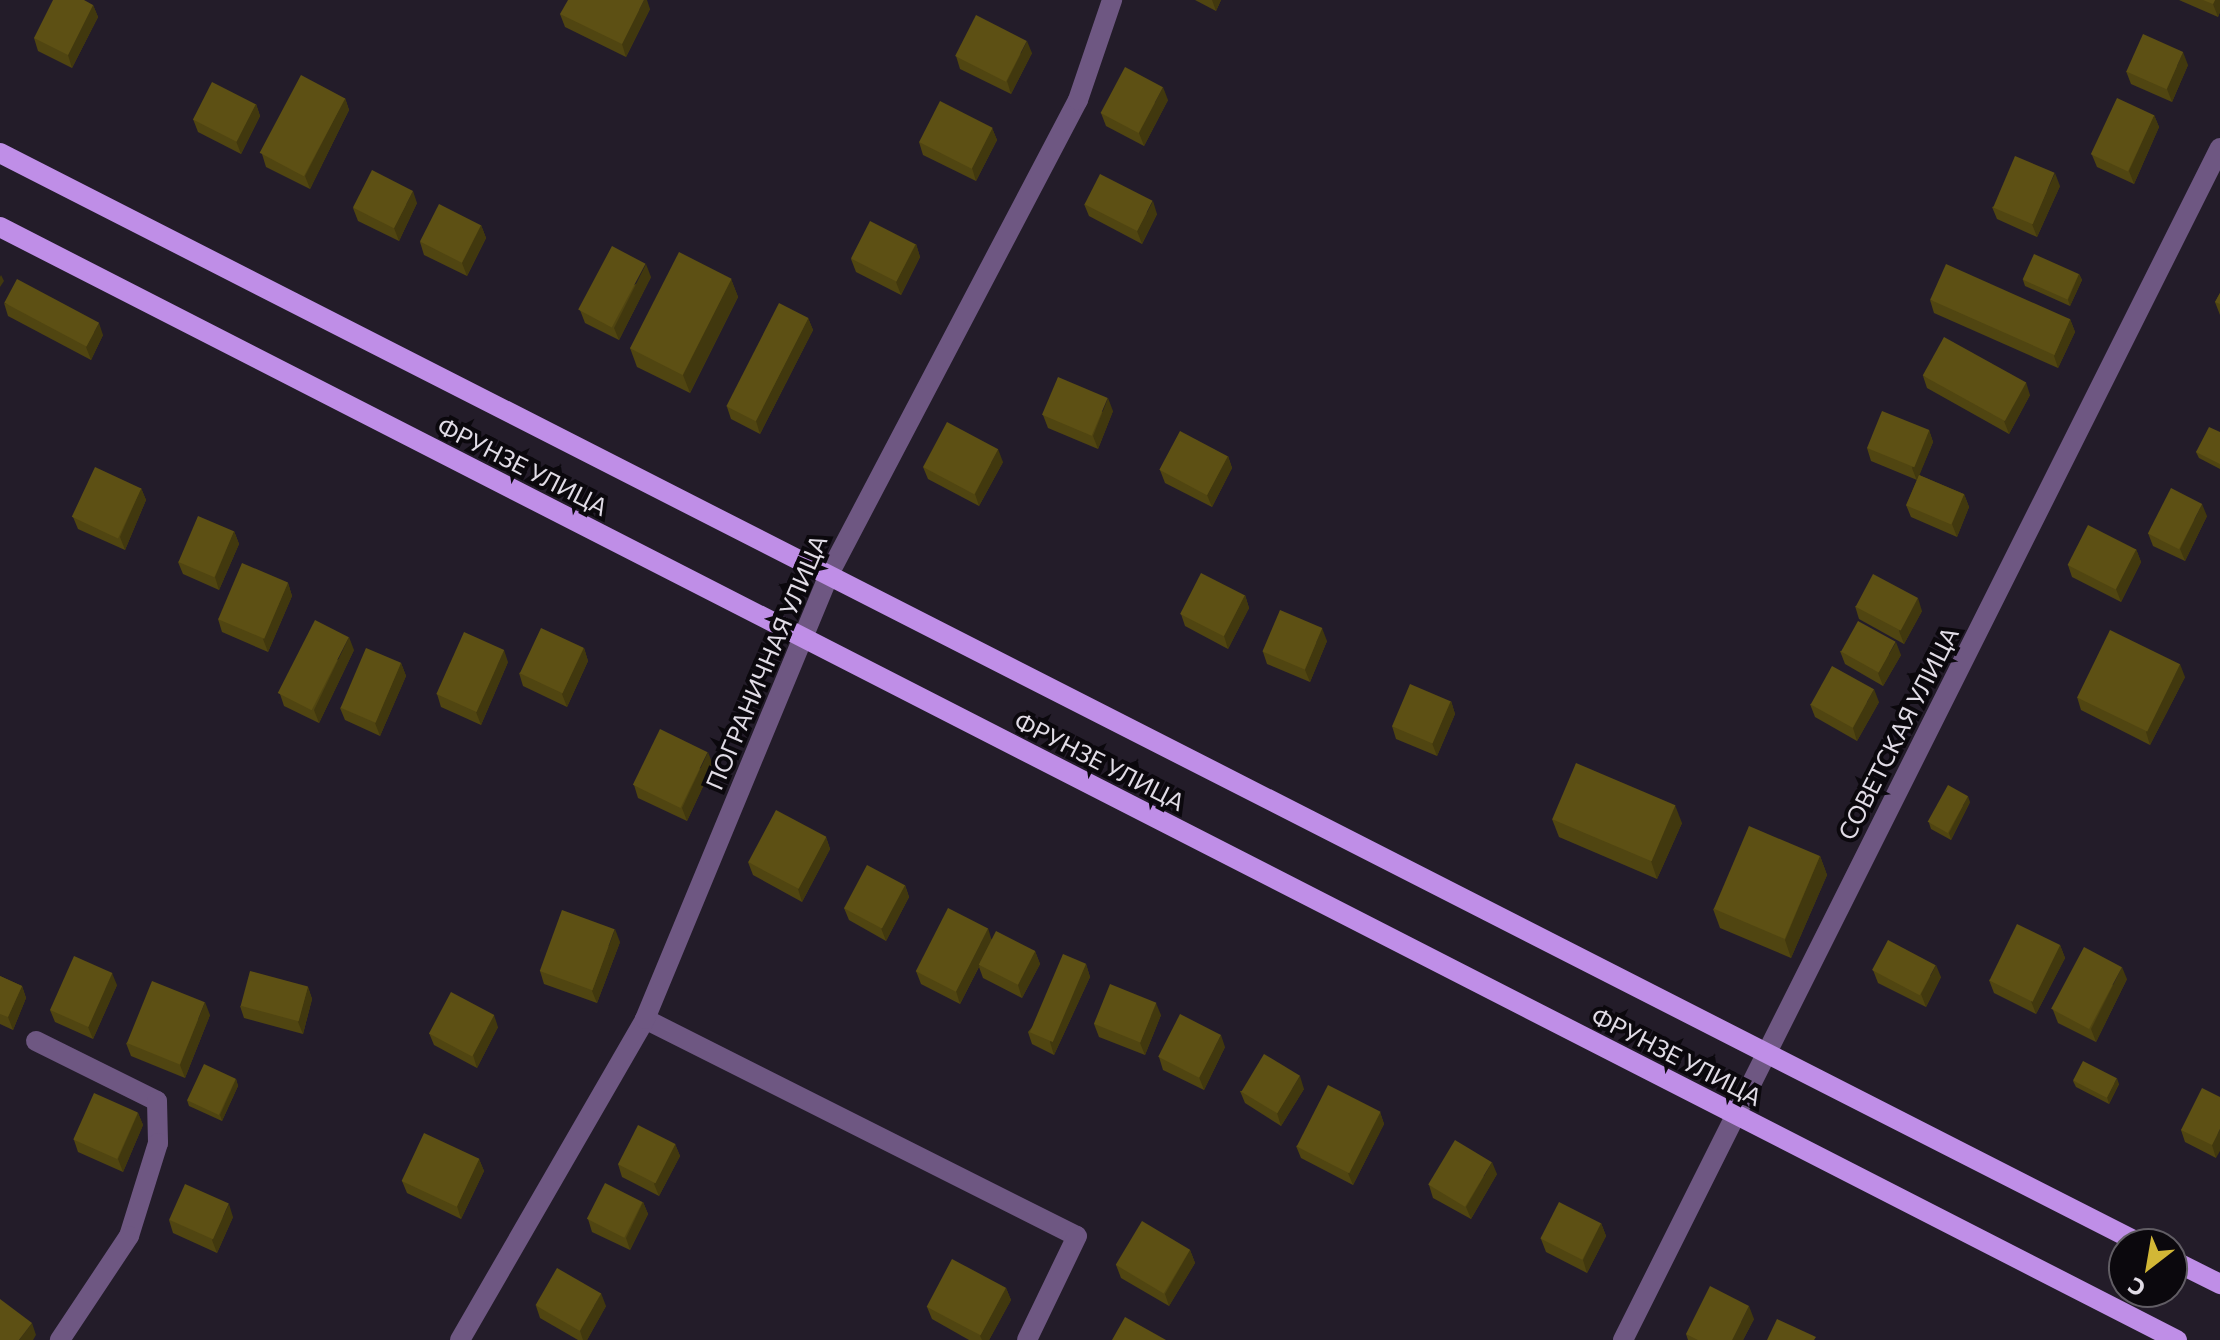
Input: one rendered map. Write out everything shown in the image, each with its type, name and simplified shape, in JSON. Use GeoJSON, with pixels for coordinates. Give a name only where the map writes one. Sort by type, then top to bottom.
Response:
{"type":"FeatureCollection","features":[{"type":"Feature","properties":{"kind":"main road","name":"ФРУНЗЕ УЛИЦА"},"geometry":{"type":"LineString","coordinates":[[0,153],[2110,1228]]}},
{"type":"Feature","properties":{"kind":"main road","name":"ФРУНЗЕ УЛИЦА"},"geometry":{"type":"LineString","coordinates":[[0,227],[2177,1340]]}},
{"type":"Feature","properties":{"kind":"main road"},"geometry":{"type":"LineString","coordinates":[[2188,1268],[2220,1284]]}},
{"type":"Feature","properties":{"kind":"street","name":"ПОГРАНИЧНАЯ УЛИЦА"},"geometry":{"type":"LineString","coordinates":[[460,1340],[645,1019],[829,574],[1078,100],[1112,0]]}},
{"type":"Feature","properties":{"kind":"street","name":"СОВЕТСКАЯ УЛИЦА"},"geometry":{"type":"LineString","coordinates":[[1623,1340],[2220,148]]}},
{"type":"Feature","properties":{"kind":"street"},"geometry":{"type":"LineString","coordinates":[[645,1019],[1077,1236],[1027,1340]]}},
{"type":"Feature","properties":{"kind":"street"},"geometry":{"type":"LineString","coordinates":[[36,1041],[157,1101],[158,1143],[129,1236],[60,1340]]}},
{"type":"Feature","properties":{"kind":"building"},"geometry":{"type":"Polygon","coordinates":[[[53,0],[84,0],[93,5],[68,55],[34,38],[53,0]]]}},
{"type":"Feature","properties":{"kind":"building"},"geometry":{"type":"Polygon","coordinates":[[[568,0],[644,0],[622,44],[560,14],[568,0]]]}},
{"type":"Feature","properties":{"kind":"building"},"geometry":{"type":"Polygon","coordinates":[[[976,15],[1027,41],[1006,82],[955,56],[976,15]]]}},
{"type":"Feature","properties":{"kind":"building"},"geometry":{"type":"Polygon","coordinates":[[[2143,34],[2183,52],[2167,89],[2126,71],[2143,34]]]}},
{"type":"Feature","properties":{"kind":"building"},"geometry":{"type":"Polygon","coordinates":[[[1125,67],[1163,87],[1139,133],[1101,113],[1125,67]]]}},
{"type":"Feature","properties":{"kind":"building"},"geometry":{"type":"Polygon","coordinates":[[[301,75],[345,98],[304,176],[260,153],[301,75]]]}},
{"type":"Feature","properties":{"kind":"building"},"geometry":{"type":"Polygon","coordinates":[[[212,82],[256,104],[237,142],[193,119],[212,82]]]}},
{"type":"Feature","properties":{"kind":"building"},"geometry":{"type":"Polygon","coordinates":[[[2117,98],[2154,115],[2128,172],[2091,154],[2117,98]]]}},
{"type":"Feature","properties":{"kind":"building"},"geometry":{"type":"Polygon","coordinates":[[[940,101],[993,128],[972,169],[919,142],[940,101]]]}},
{"type":"Feature","properties":{"kind":"building"},"geometry":{"type":"Polygon","coordinates":[[[2015,156],[2055,173],[2033,224],[1993,208],[2015,156]]]}},
{"type":"Feature","properties":{"kind":"building"},"geometry":{"type":"Polygon","coordinates":[[[372,170],[413,191],[394,228],[353,207],[372,170]]]}},
{"type":"Feature","properties":{"kind":"building"},"geometry":{"type":"Polygon","coordinates":[[[1100,174],[1153,201],[1137,231],[1085,204],[1100,174]]]}},
{"type":"Feature","properties":{"kind":"building"},"geometry":{"type":"Polygon","coordinates":[[[439,204],[481,225],[462,263],[420,241],[439,204]]]}},
{"type":"Feature","properties":{"kind":"building"},"geometry":{"type":"Polygon","coordinates":[[[870,221],[915,244],[896,282],[851,258],[870,221]]]}},
{"type":"Feature","properties":{"kind":"building"},"geometry":{"type":"Polygon","coordinates":[[[612,246],[646,264],[612,327],[578,310],[612,246]]]}},
{"type":"Feature","properties":{"kind":"building"},"geometry":{"type":"Polygon","coordinates":[[[679,252],[732,279],[683,375],[630,348],[679,252]]]}},
{"type":"Feature","properties":{"kind":"building"},"geometry":{"type":"Polygon","coordinates":[[[2034,254],[2079,274],[2067,300],[2023,280],[2034,254]]]}},
{"type":"Feature","properties":{"kind":"building"},"geometry":{"type":"Polygon","coordinates":[[[1946,264],[2070,319],[2054,355],[1930,300],[1946,264]]]}},
{"type":"Feature","properties":{"kind":"building"},"geometry":{"type":"Polygon","coordinates":[[[17,279],[99,323],[86,347],[4,303],[17,279]]]}},
{"type":"Feature","properties":{"kind":"building"},"geometry":{"type":"Polygon","coordinates":[[[779,303],[808,318],[756,421],[726,406],[779,303]]]}},
{"type":"Feature","properties":{"kind":"building"},"geometry":{"type":"Polygon","coordinates":[[[1944,337],[2026,383],[2005,421],[1923,375],[1944,337]]]}},
{"type":"Feature","properties":{"kind":"building"},"geometry":{"type":"Polygon","coordinates":[[[1058,377],[1108,398],[1092,436],[1042,415],[1058,377]]]}},
{"type":"Feature","properties":{"kind":"building"},"geometry":{"type":"Polygon","coordinates":[[[1882,411],[1929,430],[1914,467],[1867,448],[1882,411]]]}},
{"type":"Feature","properties":{"kind":"building"},"geometry":{"type":"Polygon","coordinates":[[[947,422],[998,449],[974,494],[923,467],[947,422]]]}},
{"type":"Feature","properties":{"kind":"building"},"geometry":{"type":"Polygon","coordinates":[[[2209,427],[2220,432],[2220,464],[2196,452],[2209,427]]]}},
{"type":"Feature","properties":{"kind":"building"},"geometry":{"type":"Polygon","coordinates":[[[1180,431],[1228,456],[1207,495],[1159,470],[1180,431]]]}},
{"type":"Feature","properties":{"kind":"building"},"geometry":{"type":"Polygon","coordinates":[[[95,467],[141,489],[118,538],[72,517],[95,467]]]}},
{"type":"Feature","properties":{"kind":"building"},"geometry":{"type":"Polygon","coordinates":[[[1919,475],[1964,494],[1951,525],[1906,505],[1919,475]]]}},
{"type":"Feature","properties":{"kind":"building"},"geometry":{"type":"Polygon","coordinates":[[[2171,488],[2202,504],[2179,549],[2148,533],[2171,488]]]}},
{"type":"Feature","properties":{"kind":"building"},"geometry":{"type":"Polygon","coordinates":[[[198,516],[234,531],[214,577],[178,562],[198,516]]]}},
{"type":"Feature","properties":{"kind":"building"},"geometry":{"type":"Polygon","coordinates":[[[2088,525],[2136,550],[2116,590],[2068,565],[2088,525]]]}},
{"type":"Feature","properties":{"kind":"building"},"geometry":{"type":"Polygon","coordinates":[[[242,563],[288,583],[264,639],[218,619],[242,563]]]}},
{"type":"Feature","properties":{"kind":"building"},"geometry":{"type":"Polygon","coordinates":[[[1201,573],[1245,595],[1224,636],[1180,614],[1201,573]]]}},
{"type":"Feature","properties":{"kind":"building"},"geometry":{"type":"Polygon","coordinates":[[[1873,574],[1918,598],[1901,631],[1856,607],[1873,574]]]}},
{"type":"Feature","properties":{"kind":"building"},"geometry":{"type":"Polygon","coordinates":[[[1280,610],[1322,628],[1305,669],[1262,651],[1280,610]]]}},
{"type":"Feature","properties":{"kind":"building"},"geometry":{"type":"Polygon","coordinates":[[[315,620],[349,637],[312,710],[278,693],[315,620]]]}},
{"type":"Feature","properties":{"kind":"building"},"geometry":{"type":"Polygon","coordinates":[[[1858,621],[1896,642],[1879,672],[1841,652],[1858,621]]]}},
{"type":"Feature","properties":{"kind":"building"},"geometry":{"type":"Polygon","coordinates":[[[541,628],[584,648],[562,693],[520,673],[541,628]]]}},
{"type":"Feature","properties":{"kind":"building"},"geometry":{"type":"Polygon","coordinates":[[[2110,630],[2180,664],[2147,732],[2077,697],[2110,630]]]}},
{"type":"Feature","properties":{"kind":"building"},"geometry":{"type":"Polygon","coordinates":[[[464,632],[504,650],[477,712],[436,694],[464,632]]]}},
{"type":"Feature","properties":{"kind":"building"},"geometry":{"type":"Polygon","coordinates":[[[366,648],[401,663],[376,723],[341,708],[366,648]]]}},
{"type":"Feature","properties":{"kind":"building"},"geometry":{"type":"Polygon","coordinates":[[[1832,666],[1874,689],[1853,728],[1811,704],[1832,666]]]}},
{"type":"Feature","properties":{"kind":"building"},"geometry":{"type":"Polygon","coordinates":[[[1410,684],[1451,701],[1433,744],[1392,726],[1410,684]]]}},
{"type":"Feature","properties":{"kind":"building"},"geometry":{"type":"Polygon","coordinates":[[[660,729],[708,752],[680,808],[633,785],[660,729]]]}},
{"type":"Feature","properties":{"kind":"building"},"geometry":{"type":"Polygon","coordinates":[[[1576,763],[1675,805],[1652,861],[1552,819],[1576,763]]]}},
{"type":"Feature","properties":{"kind":"building"},"geometry":{"type":"Polygon","coordinates":[[[1948,785],[1968,796],[1948,833],[1928,822],[1948,785]]]}},
{"type":"Feature","properties":{"kind":"building"},"geometry":{"type":"Polygon","coordinates":[[[776,810],[826,837],[799,889],[748,862],[776,810]]]}},
{"type":"Feature","properties":{"kind":"building"},"geometry":{"type":"Polygon","coordinates":[[[1749,826],[1820,856],[1785,939],[1714,909],[1749,826]]]}},
{"type":"Feature","properties":{"kind":"building"},"geometry":{"type":"Polygon","coordinates":[[[867,865],[905,885],[882,928],[844,908],[867,865]]]}},
{"type":"Feature","properties":{"kind":"building"},"geometry":{"type":"Polygon","coordinates":[[[948,908],[988,928],[956,992],[916,971],[948,908]]]}},
{"type":"Feature","properties":{"kind":"building"},"geometry":{"type":"Polygon","coordinates":[[[562,910],[615,929],[592,990],[540,971],[562,910]]]}},
{"type":"Feature","properties":{"kind":"building"},"geometry":{"type":"Polygon","coordinates":[[[2017,924],[2060,945],[2033,1002],[1989,981],[2017,924]]]}},
{"type":"Feature","properties":{"kind":"building"},"geometry":{"type":"Polygon","coordinates":[[[996,931],[1035,951],[1018,985],[979,965],[996,931]]]}},
{"type":"Feature","properties":{"kind":"building"},"geometry":{"type":"Polygon","coordinates":[[[1888,940],[1936,965],[1920,995],[1872,970],[1888,940]]]}},
{"type":"Feature","properties":{"kind":"building"},"geometry":{"type":"Polygon","coordinates":[[[2084,947],[2122,967],[2089,1029],[2051,1009],[2084,947]]]}},
{"type":"Feature","properties":{"kind":"building"},"geometry":{"type":"Polygon","coordinates":[[[1063,954],[1086,964],[1053,1042],[1030,1032],[1063,954]]]}},
{"type":"Feature","properties":{"kind":"building"},"geometry":{"type":"Polygon","coordinates":[[[74,956],[112,973],[88,1027],[50,1010],[74,956]]]}},
{"type":"Feature","properties":{"kind":"building"},"geometry":{"type":"Polygon","coordinates":[[[250,971],[308,987],[299,1021],[241,1006],[250,971]]]}},
{"type":"Feature","properties":{"kind":"building"},"geometry":{"type":"Polygon","coordinates":[[[0,976],[22,986],[8,1017],[0,1014],[0,976]]]}},
{"type":"Feature","properties":{"kind":"building"},"geometry":{"type":"Polygon","coordinates":[[[152,981],[205,1002],[180,1064],[127,1043],[152,981]]]}},
{"type":"Feature","properties":{"kind":"building"},"geometry":{"type":"Polygon","coordinates":[[[1110,984],[1156,1003],[1140,1043],[1094,1024],[1110,984]]]}},
{"type":"Feature","properties":{"kind":"building"},"geometry":{"type":"Polygon","coordinates":[[[451,992],[494,1015],[472,1057],[429,1033],[451,992]]]}},
{"type":"Feature","properties":{"kind":"building"},"geometry":{"type":"Polygon","coordinates":[[[1180,1014],[1221,1035],[1199,1078],[1158,1057],[1180,1014]]]}},
{"type":"Feature","properties":{"kind":"building"},"geometry":{"type":"Polygon","coordinates":[[[1264,1054],[1300,1076],[1277,1113],[1241,1092],[1264,1054]]]}},
{"type":"Feature","properties":{"kind":"building"},"geometry":{"type":"Polygon","coordinates":[[[2083,1061],[2117,1078],[2107,1098],[2073,1081],[2083,1061]]]}},
{"type":"Feature","properties":{"kind":"building"},"geometry":{"type":"Polygon","coordinates":[[[204,1064],[236,1079],[219,1115],[187,1100],[204,1064]]]}},
{"type":"Feature","properties":{"kind":"building"},"geometry":{"type":"Polygon","coordinates":[[[1328,1085],[1381,1112],[1349,1173],[1297,1146],[1328,1085]]]}},
{"type":"Feature","properties":{"kind":"building"},"geometry":{"type":"Polygon","coordinates":[[[2202,1088],[2220,1097],[2220,1129],[2212,1145],[2181,1130],[2202,1088]]]}},
{"type":"Feature","properties":{"kind":"building"},"geometry":{"type":"Polygon","coordinates":[[[94,1093],[138,1113],[117,1159],[73,1140],[94,1093]]]}},
{"type":"Feature","properties":{"kind":"building"},"geometry":{"type":"Polygon","coordinates":[[[638,1125],[675,1144],[655,1183],[618,1164],[638,1125]]]}},
{"type":"Feature","properties":{"kind":"building"},"geometry":{"type":"Polygon","coordinates":[[[424,1133],[479,1159],[457,1207],[402,1181],[424,1133]]]}},
{"type":"Feature","properties":{"kind":"building"},"geometry":{"type":"Polygon","coordinates":[[[1455,1140],[1492,1162],[1465,1207],[1428,1185],[1455,1140]]]}},
{"type":"Feature","properties":{"kind":"building"},"geometry":{"type":"Polygon","coordinates":[[[605,1183],[642,1202],[624,1238],[587,1219],[605,1183]]]}},
{"type":"Feature","properties":{"kind":"building"},"geometry":{"type":"Polygon","coordinates":[[[185,1184],[229,1204],[213,1239],[169,1220],[185,1184]]]}},
{"type":"Feature","properties":{"kind":"building"},"geometry":{"type":"Polygon","coordinates":[[[1559,1202],[1601,1223],[1582,1260],[1540,1239],[1559,1202]]]}},
{"type":"Feature","properties":{"kind":"building"},"geometry":{"type":"Polygon","coordinates":[[[1142,1221],[1190,1250],[1164,1294],[1116,1265],[1142,1221]]]}},
{"type":"Feature","properties":{"kind":"building"},"geometry":{"type":"Polygon","coordinates":[[[952,1259],[1006,1288],[981,1335],[927,1307],[952,1259]]]}},
{"type":"Feature","properties":{"kind":"building"},"geometry":{"type":"Polygon","coordinates":[[[557,1268],[601,1294],[580,1331],[536,1305],[557,1268]]]}},
{"type":"Feature","properties":{"kind":"building"},"geometry":{"type":"Polygon","coordinates":[[[1710,1286],[1749,1306],[1732,1340],[1698,1340],[1686,1334],[1710,1286]]]}},
{"type":"Feature","properties":{"kind":"building"},"geometry":{"type":"Polygon","coordinates":[[[0,1299],[32,1323],[19,1340],[0,1340],[0,1299]]]}},
{"type":"Feature","properties":{"kind":"building"},"geometry":{"type":"Polygon","coordinates":[[[1125,1317],[1166,1340],[1112,1340],[1125,1317]]]}},
{"type":"Feature","properties":{"kind":"building"},"geometry":{"type":"Polygon","coordinates":[[[1777,1319],[1816,1337],[1814,1340],[1767,1340],[1777,1319]]]}}]}
